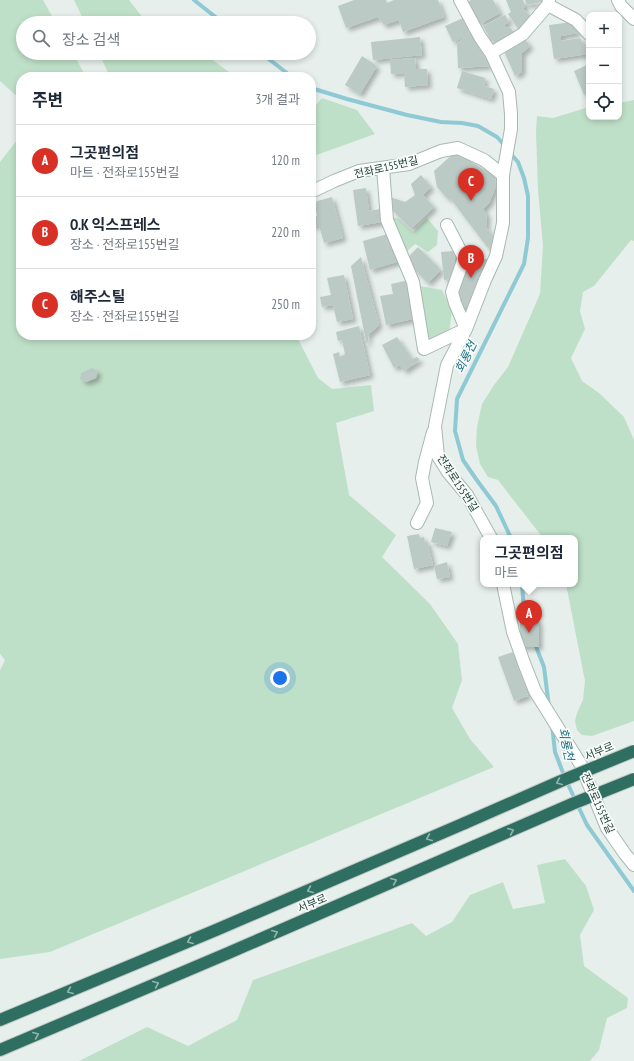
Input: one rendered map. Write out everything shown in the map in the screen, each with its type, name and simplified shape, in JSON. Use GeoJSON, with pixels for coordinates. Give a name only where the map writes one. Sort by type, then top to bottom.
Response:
{"type":"FeatureCollection","features":[{"type":"Feature","properties":{"kind":"highway","name":"서부로"},"geometry":{"type":"LineString","coordinates":[[0,1020],[216,930],[634,751]]}},
{"type":"Feature","properties":{"kind":"highway","name":"서부로"},"geometry":{"type":"LineString","coordinates":[[0,1050],[234,951],[572,804],[634,779]]}},
{"type":"Feature","properties":{"kind":"street","name":"전좌로155번길"},"geometry":{"type":"LineString","coordinates":[[460,0],[490,53],[509,92],[511,129],[503,174],[503,223],[496,256],[466,329],[447,365],[435,426],[438,456],[448,472],[467,495],[489,535]]}},
{"type":"Feature","properties":{"kind":"street"},"geometry":{"type":"LineString","coordinates":[[618,0],[621,6],[634,19]]}},
{"type":"Feature","properties":{"kind":"street"},"geometry":{"type":"LineString","coordinates":[[490,53],[523,34],[549,2],[576,20],[586,31]]}},
{"type":"Feature","properties":{"kind":"street","name":"전좌로155번길"},"geometry":{"type":"LineString","coordinates":[[316,190],[359,171],[409,164],[441,151],[458,148],[484,160],[503,174]]}},
{"type":"Feature","properties":{"kind":"street"},"geometry":{"type":"LineString","coordinates":[[383,168],[388,220],[413,282],[424,349],[466,329],[452,292],[464,258],[447,225]]}},
{"type":"Feature","properties":{"kind":"street"},"geometry":{"type":"LineString","coordinates":[[417,523],[427,504],[422,478],[435,426]]}},
{"type":"Feature","properties":{"kind":"street","name":"전좌로155번길"},"geometry":{"type":"LineString","coordinates":[[504,587],[513,632],[535,691],[581,765],[607,828],[634,865]]}},
{"type":"Feature","properties":{"kind":"green space"},"geometry":{"type":"Polygon","coordinates":[[[0,0],[43,0],[52,16],[16,16],[16,60],[77,60],[83,72],[16,72],[16,95],[0,81],[0,0]]]}},
{"type":"Feature","properties":{"kind":"green space"},"geometry":{"type":"Polygon","coordinates":[[[74,0],[129,0],[142,16],[82,16],[74,0]]]}},
{"type":"Feature","properties":{"kind":"green space"},"geometry":{"type":"Polygon","coordinates":[[[102,60],[213,60],[229,72],[108,72],[102,60]]]}},
{"type":"Feature","properties":{"kind":"green space"},"geometry":{"type":"Polygon","coordinates":[[[322,98],[357,110],[375,134],[316,155],[316,105],[322,98]]]}},
{"type":"Feature","properties":{"kind":"green space"},"geometry":{"type":"Polygon","coordinates":[[[634,100],[634,241],[631,240],[594,286],[583,292],[580,311],[585,329],[571,358],[582,381],[599,393],[624,417],[634,440],[634,721],[592,736],[582,735],[577,730],[575,721],[583,700],[585,681],[567,587],[578,587],[578,535],[541,535],[498,480],[488,477],[480,464],[476,446],[477,427],[482,404],[508,367],[540,294],[543,246],[538,190],[536,132],[537,116],[553,118],[586,108],[586,120],[622,120],[622,102],[634,100]]]}},
{"type":"Feature","properties":{"kind":"green space"},"geometry":{"type":"Polygon","coordinates":[[[16,141],[16,340],[299,340],[318,378],[332,389],[371,385],[374,411],[336,423],[349,495],[396,535],[382,557],[430,604],[458,644],[462,680],[452,708],[470,739],[494,767],[50,952],[0,959],[0,670],[5,660],[0,654],[0,162],[16,141]]]}},
{"type":"Feature","properties":{"kind":"green space"},"geometry":{"type":"Polygon","coordinates":[[[388,215],[399,219],[413,232],[427,218],[438,231],[437,245],[428,252],[415,244],[404,254],[388,215]]]}},
{"type":"Feature","properties":{"kind":"green space"},"geometry":{"type":"Polygon","coordinates":[[[414,285],[442,290],[452,310],[449,334],[426,344],[414,285]]]}},
{"type":"Feature","properties":{"kind":"green space"},"geometry":{"type":"Polygon","coordinates":[[[565,859],[586,886],[594,910],[580,935],[584,966],[628,998],[627,1008],[607,1018],[599,1050],[590,1061],[79,1061],[147,1027],[188,1046],[237,1020],[253,980],[412,923],[426,936],[452,922],[470,895],[503,882],[513,909],[545,903],[537,865],[565,859]]]}},
{"type":"Feature","properties":{"kind":"building"},"geometry":{"type":"Polygon","coordinates":[[[354,0],[386,0],[387,3],[394,0],[438,0],[444,17],[403,32],[399,20],[384,25],[378,17],[346,28],[338,6],[354,0]]]}},
{"type":"Feature","properties":{"kind":"building"},"geometry":{"type":"Polygon","coordinates":[[[471,0],[493,0],[500,13],[480,24],[467,2],[471,0]]]}},
{"type":"Feature","properties":{"kind":"building"},"geometry":{"type":"Polygon","coordinates":[[[506,0],[523,0],[525,6],[523,9],[532,17],[519,30],[508,14],[511,12],[506,0]]]}},
{"type":"Feature","properties":{"kind":"building"},"geometry":{"type":"Polygon","coordinates":[[[525,0],[546,0],[546,1],[527,5],[525,0]]]}},
{"type":"Feature","properties":{"kind":"building"},"geometry":{"type":"Polygon","coordinates":[[[505,15],[509,22],[504,25],[506,28],[510,27],[516,36],[502,44],[491,41],[483,26],[505,15]]]}},
{"type":"Feature","properties":{"kind":"building"},"geometry":{"type":"Polygon","coordinates":[[[463,18],[470,35],[453,42],[445,26],[463,18]]]}},
{"type":"Feature","properties":{"kind":"building"},"geometry":{"type":"Polygon","coordinates":[[[572,22],[578,33],[561,36],[561,41],[580,38],[586,50],[586,54],[554,59],[549,25],[572,22]]]}},
{"type":"Feature","properties":{"kind":"building"},"geometry":{"type":"Polygon","coordinates":[[[471,34],[490,66],[458,68],[457,43],[471,34]]]}},
{"type":"Feature","properties":{"kind":"building"},"geometry":{"type":"Polygon","coordinates":[[[420,37],[422,55],[373,60],[371,42],[420,37]]]}},
{"type":"Feature","properties":{"kind":"building"},"geometry":{"type":"Polygon","coordinates":[[[523,37],[530,46],[522,53],[522,72],[515,76],[503,49],[523,37]]]}},
{"type":"Feature","properties":{"kind":"building"},"geometry":{"type":"Polygon","coordinates":[[[362,56],[377,66],[360,94],[345,85],[362,56]]]}},
{"type":"Feature","properties":{"kind":"building"},"geometry":{"type":"Polygon","coordinates":[[[415,58],[416,69],[427,69],[428,85],[405,87],[404,73],[391,74],[390,60],[415,58]]]}},
{"type":"Feature","properties":{"kind":"building"},"geometry":{"type":"Polygon","coordinates":[[[586,65],[586,94],[584,95],[574,71],[586,65]]]}},
{"type":"Feature","properties":{"kind":"building"},"geometry":{"type":"Polygon","coordinates":[[[462,71],[485,78],[484,86],[494,89],[491,99],[457,88],[462,71]]]}},
{"type":"Feature","properties":{"kind":"building"},"geometry":{"type":"Polygon","coordinates":[[[455,152],[495,176],[496,186],[489,203],[483,209],[487,215],[486,227],[497,241],[488,248],[450,198],[447,198],[437,187],[434,171],[455,152]]]}},
{"type":"Feature","properties":{"kind":"building"},"geometry":{"type":"Polygon","coordinates":[[[421,175],[431,187],[423,195],[434,207],[411,229],[393,211],[390,197],[405,202],[415,195],[411,184],[421,175]]]}},
{"type":"Feature","properties":{"kind":"building"},"geometry":{"type":"Polygon","coordinates":[[[366,188],[369,211],[380,209],[382,222],[358,226],[353,190],[366,188]]]}},
{"type":"Feature","properties":{"kind":"building"},"geometry":{"type":"Polygon","coordinates":[[[332,197],[343,238],[324,243],[319,225],[316,225],[316,201],[332,197]]]}},
{"type":"Feature","properties":{"kind":"building"},"geometry":{"type":"Polygon","coordinates":[[[391,233],[400,261],[370,270],[363,241],[391,233]]]}},
{"type":"Feature","properties":{"kind":"building"},"geometry":{"type":"Polygon","coordinates":[[[418,247],[441,270],[428,283],[405,260],[418,247]]]}},
{"type":"Feature","properties":{"kind":"building"},"geometry":{"type":"Polygon","coordinates":[[[454,251],[456,279],[444,280],[441,252],[454,251]]]}},
{"type":"Feature","properties":{"kind":"building"},"geometry":{"type":"Polygon","coordinates":[[[361,257],[379,325],[369,334],[367,346],[351,266],[361,257]]]}},
{"type":"Feature","properties":{"kind":"building"},"geometry":{"type":"Polygon","coordinates":[[[468,259],[489,259],[472,305],[460,309],[455,296],[468,259]]]}},
{"type":"Feature","properties":{"kind":"building"},"geometry":{"type":"Polygon","coordinates":[[[344,275],[353,319],[337,322],[333,305],[322,307],[320,297],[331,295],[327,278],[344,275]]]}},
{"type":"Feature","properties":{"kind":"building"},"geometry":{"type":"Polygon","coordinates":[[[409,280],[417,318],[386,325],[380,296],[393,294],[391,284],[409,280]]]}},
{"type":"Feature","properties":{"kind":"building"},"geometry":{"type":"Polygon","coordinates":[[[359,326],[370,375],[340,382],[333,354],[339,352],[340,357],[345,354],[342,340],[338,341],[336,332],[359,326]]]}},
{"type":"Feature","properties":{"kind":"building"},"geometry":{"type":"Polygon","coordinates":[[[397,337],[412,359],[417,357],[420,360],[404,371],[400,365],[394,368],[382,345],[397,337]]]}},
{"type":"Feature","properties":{"kind":"building"},"geometry":{"type":"Polygon","coordinates":[[[92,368],[98,371],[96,378],[86,382],[80,379],[81,373],[92,368]]]}},
{"type":"Feature","properties":{"kind":"building"},"geometry":{"type":"Polygon","coordinates":[[[435,528],[452,532],[447,546],[431,542],[435,528]]]}},
{"type":"Feature","properties":{"kind":"building"},"geometry":{"type":"Polygon","coordinates":[[[419,534],[420,538],[424,537],[424,542],[427,541],[433,565],[414,569],[407,536],[419,534]]]}},
{"type":"Feature","properties":{"kind":"building"},"geometry":{"type":"Polygon","coordinates":[[[447,562],[450,577],[437,579],[434,566],[447,562]]]}},
{"type":"Feature","properties":{"kind":"building"},"geometry":{"type":"Polygon","coordinates":[[[520,619],[539,620],[539,647],[519,647],[520,619]]]}},
{"type":"Feature","properties":{"kind":"building"},"geometry":{"type":"Polygon","coordinates":[[[513,652],[528,696],[514,701],[498,657],[513,652]]]}},
{"type":"Feature","properties":{"kind":"waterway","name":"회룡천"},"geometry":{"type":"LineString","coordinates":[[194,0],[214,16]]}},
{"type":"Feature","properties":{"kind":"waterway","name":"회룡천"},"geometry":{"type":"LineString","coordinates":[[270,60],[286,72]]}},
{"type":"Feature","properties":{"kind":"waterway","name":"회룡천"},"geometry":{"type":"LineString","coordinates":[[316,90],[407,115],[441,122],[462,123],[478,126],[497,137],[506,147]]}},
{"type":"Feature","properties":{"kind":"waterway","name":"회룡천"},"geometry":{"type":"LineString","coordinates":[[510,153],[518,162],[524,178],[528,196],[528,238],[524,264],[457,399],[455,431],[463,460],[496,506],[510,535]]}},
{"type":"Feature","properties":{"kind":"waterway","name":"회룡천"},"geometry":{"type":"LineString","coordinates":[[522,587],[524,611],[528,624]]}},
{"type":"Feature","properties":{"kind":"waterway","name":"회룡천"},"geometry":{"type":"LineString","coordinates":[[535,644],[544,667],[549,707]]}},
{"type":"Feature","properties":{"kind":"waterway","name":"회룡천"},"geometry":{"type":"LineString","coordinates":[[552,725],[555,752],[565,778],[587,825],[634,891]]}},
{"type":"Feature","properties":{"kind":"place","name":"해주스틸"},"geometry":{"type":"Point","coordinates":[471,201]}},
{"type":"Feature","properties":{"kind":"place","name":"O.K 익스프레스"},"geometry":{"type":"Point","coordinates":[471,278]}},
{"type":"Feature","properties":{"kind":"place","name":"그곳편의점"},"geometry":{"type":"Point","coordinates":[529,633]}}]}
